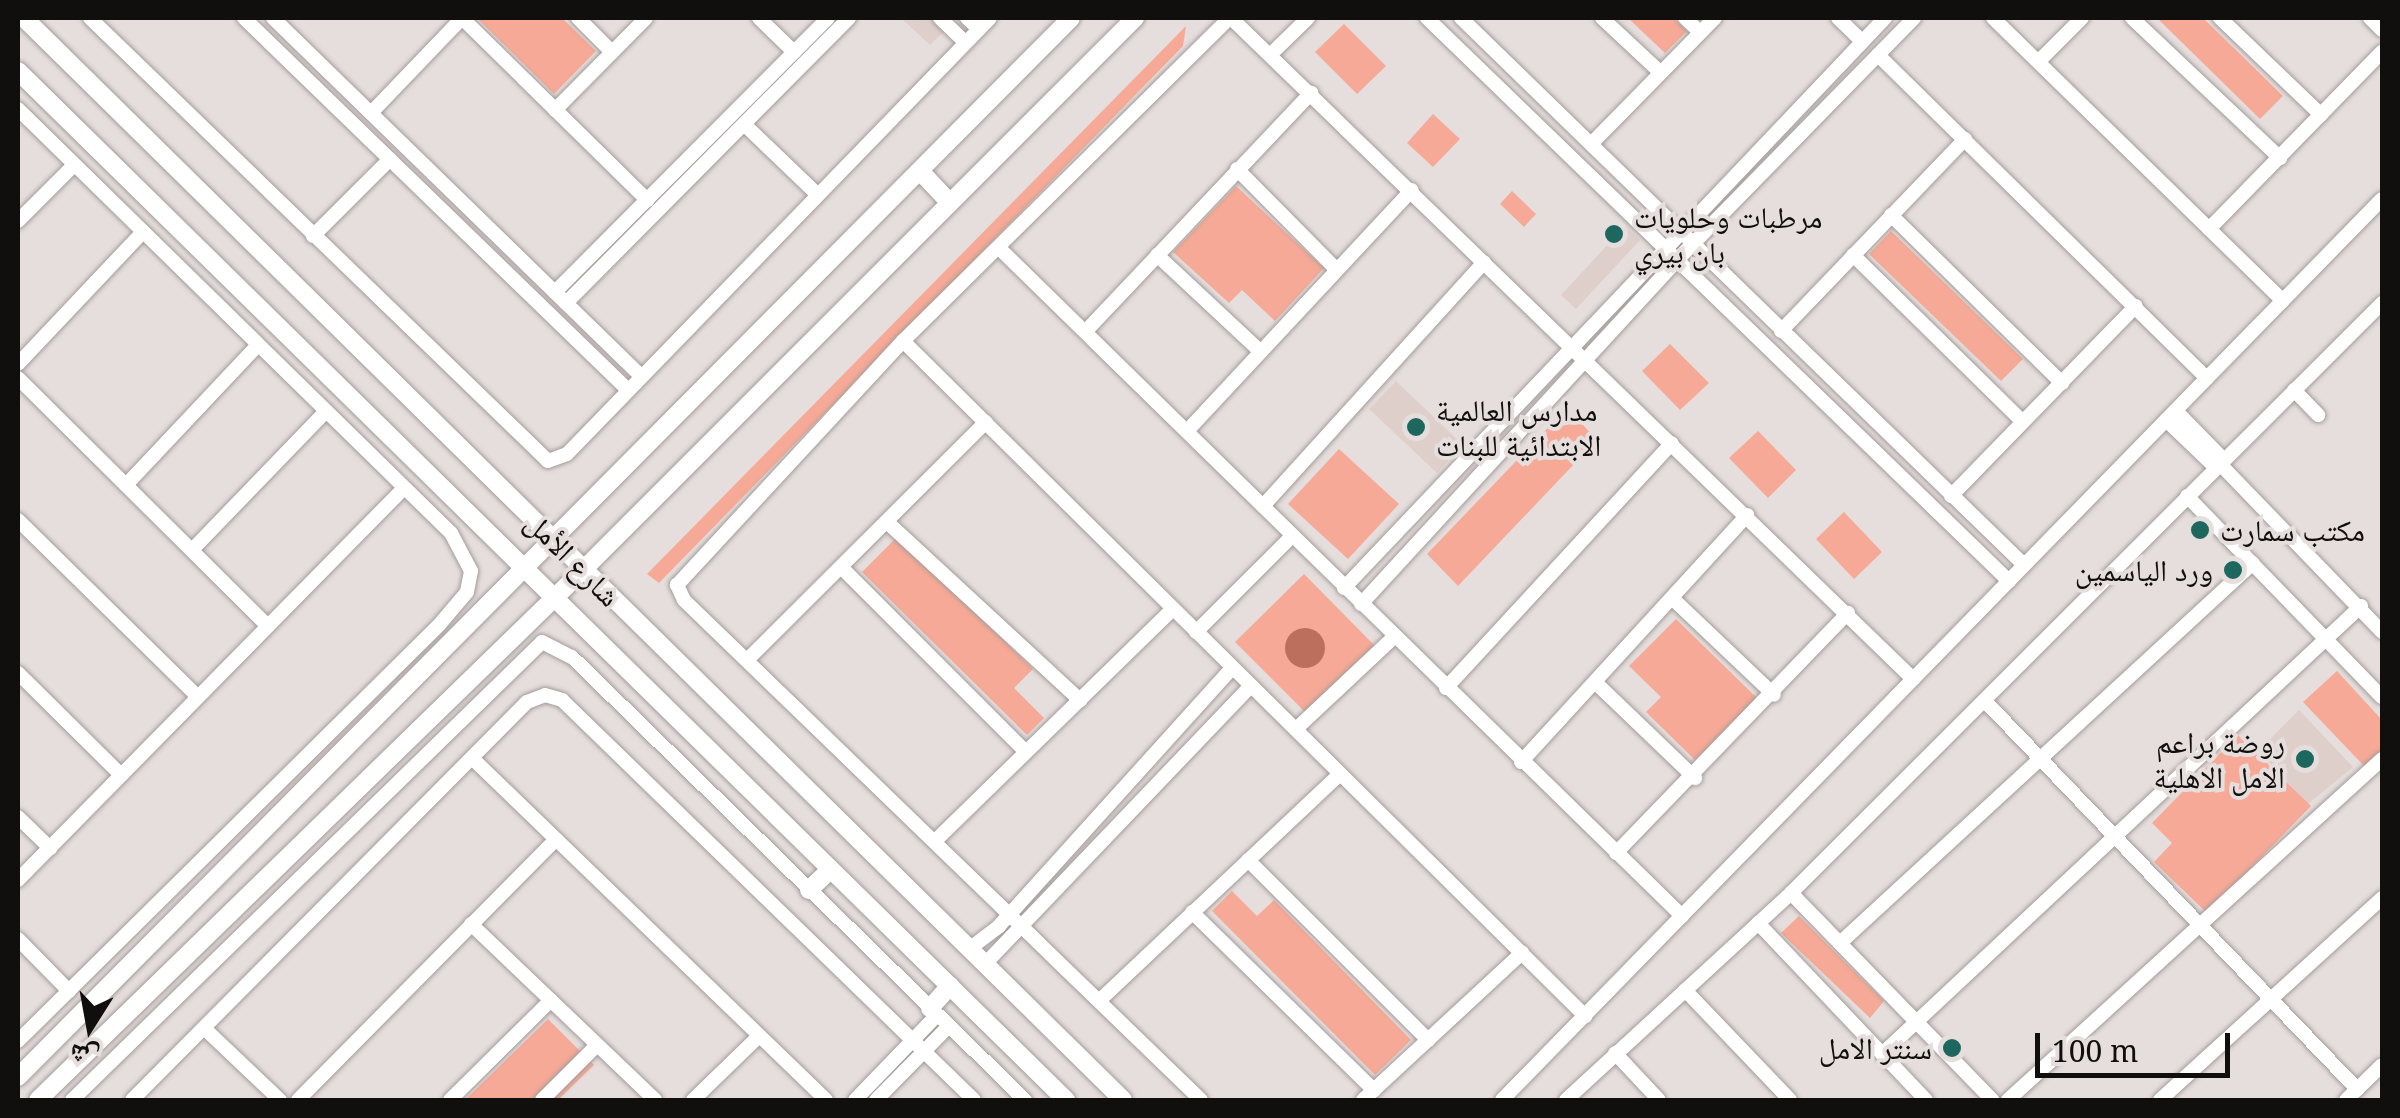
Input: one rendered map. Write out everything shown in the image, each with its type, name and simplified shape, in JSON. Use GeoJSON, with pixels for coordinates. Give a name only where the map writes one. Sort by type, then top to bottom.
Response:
{"type":"FeatureCollection","features":[{"type":"Feature","properties":{"kind":"main road","name":"شارع الأمل"},"geometry":{"type":"LineString","coordinates":[[24,18],[1123,1100]]}},
{"type":"Feature","properties":{"kind":"main road"},"geometry":{"type":"LineString","coordinates":[[18,1077],[1071,18]]}},
{"type":"Feature","properties":{"kind":"main road"},"geometry":{"type":"LineString","coordinates":[[38,1100],[583,570],[1135,18]]}},
{"type":"Feature","properties":{"kind":"main road","name":"شارع الأمل"},"geometry":{"type":"LineString","coordinates":[[18,71],[1066,1100]]}},
{"type":"Feature","properties":{"kind":"main road"},"geometry":{"type":"LineString","coordinates":[[921,172],[950,203]]}},
{"type":"Feature","properties":{"kind":"main road"},"geometry":{"type":"LineString","coordinates":[[809,890],[831,869]]}},
{"type":"Feature","properties":{"kind":"main road"},"geometry":{"type":"LineString","coordinates":[[934,1011],[950,986]]}},
{"type":"Feature","properties":{"kind":"street"},"geometry":{"type":"LineString","coordinates":[[90,18],[548,461],[567,454],[966,42],[979,21]]}},
{"type":"Feature","properties":{"kind":"street"},"geometry":{"type":"LineString","coordinates":[[244,18],[628,390]]}},
{"type":"Feature","properties":{"kind":"street"},"geometry":{"type":"LineString","coordinates":[[273,18],[641,376]]}},
{"type":"Feature","properties":{"kind":"street"},"geometry":{"type":"LineString","coordinates":[[371,113],[462,18],[647,200]]}},
{"type":"Feature","properties":{"kind":"street"},"geometry":{"type":"LineString","coordinates":[[578,18],[612,52]]}},
{"type":"Feature","properties":{"kind":"street"},"geometry":{"type":"LineString","coordinates":[[555,110],[646,18]]}},
{"type":"Feature","properties":{"kind":"street"},"geometry":{"type":"LineString","coordinates":[[760,18],[794,52]]}},
{"type":"Feature","properties":{"kind":"street"},"geometry":{"type":"LineString","coordinates":[[560,298],[647,200],[828,18]]}},
{"type":"Feature","properties":{"kind":"street"},"geometry":{"type":"LineString","coordinates":[[560,298],[746,126],[850,18]]}},
{"type":"Feature","properties":{"kind":"street"},"geometry":{"type":"LineString","coordinates":[[940,18],[966,42]]}},
{"type":"Feature","properties":{"kind":"street"},"geometry":{"type":"LineString","coordinates":[[1201,1100],[1011,909],[684,600],[680,576],[903,341],[1230,18],[1272,54],[1913,679]]}},
{"type":"Feature","properties":{"kind":"street"},"geometry":{"type":"LineString","coordinates":[[1272,54],[1308,18]]}},
{"type":"Feature","properties":{"kind":"street"},"geometry":{"type":"LineString","coordinates":[[1427,18],[2009,581]]}},
{"type":"Feature","properties":{"kind":"street"},"geometry":{"type":"LineString","coordinates":[[1461,18],[2024,566]]}},
{"type":"Feature","properties":{"kind":"street"},"geometry":{"type":"LineString","coordinates":[[1602,18],[1660,72]]}},
{"type":"Feature","properties":{"kind":"street"},"geometry":{"type":"LineString","coordinates":[[1685,18],[1700,32]]}},
{"type":"Feature","properties":{"kind":"street"},"geometry":{"type":"LineString","coordinates":[[1591,144],[1714,18]]}},
{"type":"Feature","properties":{"kind":"street"},"geometry":{"type":"LineString","coordinates":[[1838,18],[1862,41]]}},
{"type":"Feature","properties":{"kind":"street"},"geometry":{"type":"LineString","coordinates":[[1344,588],[1678,230],[1885,18]]}},
{"type":"Feature","properties":{"kind":"street"},"geometry":{"type":"LineString","coordinates":[[1361,604],[1677,260],[1914,18]]}},
{"type":"Feature","properties":{"kind":"street"},"geometry":{"type":"LineString","coordinates":[[1993,18],[2282,301]]}},
{"type":"Feature","properties":{"kind":"street"},"geometry":{"type":"LineString","coordinates":[[2039,62],[2082,18]]}},
{"type":"Feature","properties":{"kind":"street"},"geometry":{"type":"LineString","coordinates":[[2132,18],[2280,158]]}},
{"type":"Feature","properties":{"kind":"street"},"geometry":{"type":"LineString","coordinates":[[2220,18],[2321,115]]}},
{"type":"Feature","properties":{"kind":"street"},"geometry":{"type":"LineString","coordinates":[[2370,18],[2382,30]]}},
{"type":"Feature","properties":{"kind":"street"},"geometry":{"type":"LineString","coordinates":[[2208,229],[2382,52]]}},
{"type":"Feature","properties":{"kind":"street"},"geometry":{"type":"LineString","coordinates":[[1878,55],[2207,378]]}},
{"type":"Feature","properties":{"kind":"street"},"geometry":{"type":"LineString","coordinates":[[1086,331],[1311,94]]}},
{"type":"Feature","properties":{"kind":"street"},"geometry":{"type":"LineString","coordinates":[[18,110],[463,548],[471,571],[466,592],[18,1042]]}},
{"type":"Feature","properties":{"kind":"street"},"geometry":{"type":"LineString","coordinates":[[746,126],[816,194]]}},
{"type":"Feature","properties":{"kind":"street"},"geometry":{"type":"LineString","coordinates":[[1781,331],[1965,139]]}},
{"type":"Feature","properties":{"kind":"street"},"geometry":{"type":"LineString","coordinates":[[313,236],[390,159]]}},
{"type":"Feature","properties":{"kind":"street"},"geometry":{"type":"LineString","coordinates":[[18,221],[74,164]]}},
{"type":"Feature","properties":{"kind":"street"},"geometry":{"type":"LineString","coordinates":[[1237,169],[1336,269]]}},
{"type":"Feature","properties":{"kind":"street"},"geometry":{"type":"LineString","coordinates":[[1188,430],[1412,190]]}},
{"type":"Feature","properties":{"kind":"street"},"geometry":{"type":"LineString","coordinates":[[1502,1100],[2382,198]]}},
{"type":"Feature","properties":{"kind":"street"},"geometry":{"type":"LineString","coordinates":[[1891,215],[2062,383]]}},
{"type":"Feature","properties":{"kind":"street"},"geometry":{"type":"LineString","coordinates":[[18,364],[143,232]]}},
{"type":"Feature","properties":{"kind":"street"},"geometry":{"type":"LineString","coordinates":[[1000,249],[1682,916]]}},
{"type":"Feature","properties":{"kind":"street"},"geometry":{"type":"LineString","coordinates":[[1158,254],[1262,352]]}},
{"type":"Feature","properties":{"kind":"street"},"geometry":{"type":"LineString","coordinates":[[1853,255],[2023,422]]}},
{"type":"Feature","properties":{"kind":"street"},"geometry":{"type":"LineString","coordinates":[[1262,506],[1484,262]]}},
{"type":"Feature","properties":{"kind":"street"},"geometry":{"type":"LineString","coordinates":[[1566,1100],[1791,892],[2382,303]]}},
{"type":"Feature","properties":{"kind":"street"},"geometry":{"type":"LineString","coordinates":[[1951,496],[2136,306]]}},
{"type":"Feature","properties":{"kind":"street"},"geometry":{"type":"LineString","coordinates":[[903,341],[1584,1016]]}},
{"type":"Feature","properties":{"kind":"street"},"geometry":{"type":"LineString","coordinates":[[126,485],[258,345]]}},
{"type":"Feature","properties":{"kind":"street"},"geometry":{"type":"LineString","coordinates":[[18,378],[268,626]]}},
{"type":"Feature","properties":{"kind":"street"},"geometry":{"type":"LineString","coordinates":[[2294,390],[2318,416]]}},
{"type":"Feature","properties":{"kind":"street"},"geometry":{"type":"LineString","coordinates":[[192,550],[326,412]]}},
{"type":"Feature","properties":{"kind":"street"},"geometry":{"type":"LineString","coordinates":[[2171,415],[2350,602],[2361,606],[2382,632]]}},
{"type":"Feature","properties":{"kind":"street"},"geometry":{"type":"LineString","coordinates":[[746,660],[986,422]]}},
{"type":"Feature","properties":{"kind":"street"},"geometry":{"type":"LineString","coordinates":[[1446,688],[1672,443]]}},
{"type":"Feature","properties":{"kind":"street"},"geometry":{"type":"LineString","coordinates":[[18,880],[404,488]]}},
{"type":"Feature","properties":{"kind":"street"},"geometry":{"type":"LineString","coordinates":[[2187,496],[2382,696]]}},
{"type":"Feature","properties":{"kind":"street"},"geometry":{"type":"LineString","coordinates":[[1521,762],[1597,684],[1747,515]]}},
{"type":"Feature","properties":{"kind":"street"},"geometry":{"type":"LineString","coordinates":[[18,520],[198,697]]}},
{"type":"Feature","properties":{"kind":"street"},"geometry":{"type":"LineString","coordinates":[[887,522],[1080,700]]}},
{"type":"Feature","properties":{"kind":"street"},"geometry":{"type":"LineString","coordinates":[[1196,632],[1292,536]]}},
{"type":"Feature","properties":{"kind":"street"},"geometry":{"type":"LineString","coordinates":[[1840,942],[2253,563]]}},
{"type":"Feature","properties":{"kind":"street"},"geometry":{"type":"LineString","coordinates":[[841,567],[1025,751]]}},
{"type":"Feature","properties":{"kind":"street"},"geometry":{"type":"LineString","coordinates":[[1673,599],[1774,695]]}},
{"type":"Feature","properties":{"kind":"street"},"geometry":{"type":"LineString","coordinates":[[1882,1054],[2361,606]]}},
{"type":"Feature","properties":{"kind":"street"},"geometry":{"type":"LineString","coordinates":[[936,840],[1172,610]]}},
{"type":"Feature","properties":{"kind":"street"},"geometry":{"type":"LineString","coordinates":[[1616,853],[1695,778],[1848,613]]}},
{"type":"Feature","properties":{"kind":"street"},"geometry":{"type":"LineString","coordinates":[[1296,730],[1395,636]]}},
{"type":"Feature","properties":{"kind":"street"},"geometry":{"type":"LineString","coordinates":[[72,1100],[528,650],[550,643],[572,657],[1025,1100]]}},
{"type":"Feature","properties":{"kind":"street"},"geometry":{"type":"LineString","coordinates":[[969,949],[1011,909],[1232,668]]}},
{"type":"Feature","properties":{"kind":"street"},"geometry":{"type":"LineString","coordinates":[[18,673],[121,775]]}},
{"type":"Feature","properties":{"kind":"street"},"geometry":{"type":"LineString","coordinates":[[1597,684],[1695,778]]}},
{"type":"Feature","properties":{"kind":"street"},"geometry":{"type":"LineString","coordinates":[[984,964],[1250,687]]}},
{"type":"Feature","properties":{"kind":"street"},"geometry":{"type":"LineString","coordinates":[[132,1100],[533,698],[562,700],[974,1100]]}},
{"type":"Feature","properties":{"kind":"street"},"geometry":{"type":"LineString","coordinates":[[1985,701],[2357,1089]]}},
{"type":"Feature","properties":{"kind":"street"},"geometry":{"type":"LineString","coordinates":[[472,758],[826,1100]]}},
{"type":"Feature","properties":{"kind":"street"},"geometry":{"type":"LineString","coordinates":[[2008,1100],[2382,759]]}},
{"type":"Feature","properties":{"kind":"street"},"geometry":{"type":"LineString","coordinates":[[1100,1000],[1339,775]]}},
{"type":"Feature","properties":{"kind":"street"},"geometry":{"type":"LineString","coordinates":[[18,816],[50,848]]}},
{"type":"Feature","properties":{"kind":"street"},"geometry":{"type":"LineString","coordinates":[[298,1100],[556,838]]}},
{"type":"Feature","properties":{"kind":"street"},"geometry":{"type":"LineString","coordinates":[[1248,860],[1428,1040]]}},
{"type":"Feature","properties":{"kind":"street"},"geometry":{"type":"LineString","coordinates":[[1791,892],[1992,1100]]}},
{"type":"Feature","properties":{"kind":"street"},"geometry":{"type":"LineString","coordinates":[[2160,1100],[2382,898]]}},
{"type":"Feature","properties":{"kind":"street"},"geometry":{"type":"LineString","coordinates":[[1192,912],[1368,1095],[1522,953]]}},
{"type":"Feature","properties":{"kind":"street"},"geometry":{"type":"LineString","coordinates":[[1758,923],[1926,1100]]}},
{"type":"Feature","properties":{"kind":"street"},"geometry":{"type":"LineString","coordinates":[[471,924],[656,1100]]}},
{"type":"Feature","properties":{"kind":"street"},"geometry":{"type":"LineString","coordinates":[[18,939],[68,991]]}},
{"type":"Feature","properties":{"kind":"street"},"geometry":{"type":"LineString","coordinates":[[1684,990],[1790,1100]]}},
{"type":"Feature","properties":{"kind":"street"},"geometry":{"type":"LineString","coordinates":[[450,1100],[551,1000]]}},
{"type":"Feature","properties":{"kind":"street"},"geometry":{"type":"LineString","coordinates":[[876,1100],[918,1046],[934,1011]]}},
{"type":"Feature","properties":{"kind":"street"},"geometry":{"type":"LineString","coordinates":[[855,1100],[918,1046],[949,1026]]}},
{"type":"Feature","properties":{"kind":"street"},"geometry":{"type":"LineString","coordinates":[[204,1028],[280,1100]]}},
{"type":"Feature","properties":{"kind":"street"},"geometry":{"type":"LineString","coordinates":[[693,1100],[759,1036]]}},
{"type":"Feature","properties":{"kind":"street"},"geometry":{"type":"LineString","coordinates":[[542,1100],[597,1045]]}},
{"type":"Feature","properties":{"kind":"street"},"geometry":{"type":"LineString","coordinates":[[1615,1053],[1659,1100]]}},
{"type":"Feature","properties":{"kind":"street"},"geometry":{"type":"LineString","coordinates":[[2346,1100],[2382,1066]]}},
{"type":"Feature","properties":{"kind":"shaded area"},"geometry":{"type":"Polygon","coordinates":[[[477,18],[562,18],[596,51],[554,94],[477,18]]]}},
{"type":"Feature","properties":{"kind":"shaded area"},"geometry":{"type":"Polygon","coordinates":[[[901,18],[932,18],[945,31],[930,45],[901,18]]]}},
{"type":"Feature","properties":{"kind":"shaded area"},"geometry":{"type":"Polygon","coordinates":[[[1628,18],[1674,18],[1687,31],[1665,53],[1628,18]]]}},
{"type":"Feature","properties":{"kind":"shaded area"},"geometry":{"type":"Polygon","coordinates":[[[2157,18],[2203,18],[2283,96],[2260,119],[2157,18]]]}},
{"type":"Feature","properties":{"kind":"shaded area"},"geometry":{"type":"Polygon","coordinates":[[[1344,24],[1386,66],[1357,94],[1315,52],[1344,24]]]}},
{"type":"Feature","properties":{"kind":"shaded area"},"geometry":{"type":"Polygon","coordinates":[[[1186,26],[1183,46],[659,583],[647,574],[1186,26]]]}},
{"type":"Feature","properties":{"kind":"shaded area"},"geometry":{"type":"Polygon","coordinates":[[[1433,114],[1460,139],[1433,167],[1407,143],[1433,114]]]}},
{"type":"Feature","properties":{"kind":"shaded area"},"geometry":{"type":"Polygon","coordinates":[[[1236,186],[1324,268],[1275,321],[1242,290],[1229,303],[1173,252],[1236,186]]]}},
{"type":"Feature","properties":{"kind":"shaded area"},"geometry":{"type":"Polygon","coordinates":[[[1512,191],[1536,214],[1524,227],[1500,204],[1512,191]]]}},
{"type":"Feature","properties":{"kind":"shaded area"},"geometry":{"type":"Polygon","coordinates":[[[1625,226],[1640,240],[1576,309],[1561,295],[1625,226]]]}},
{"type":"Feature","properties":{"kind":"shaded area"},"geometry":{"type":"Polygon","coordinates":[[[1891,231],[2023,359],[2001,381],[1869,254],[1891,231]]]}},
{"type":"Feature","properties":{"kind":"shaded area"},"geometry":{"type":"Polygon","coordinates":[[[1670,344],[1709,383],[1680,410],[1642,371],[1670,344]]]}},
{"type":"Feature","properties":{"kind":"shaded area","name":"مدارس العالمية الابتدائية للبنات"},"geometry":{"type":"Polygon","coordinates":[[[1396,381],[1463,445],[1437,473],[1369,409],[1396,381]]]}},
{"type":"Feature","properties":{"kind":"shaded area"},"geometry":{"type":"Polygon","coordinates":[[[1567,408],[1597,440],[1458,586],[1427,554],[1567,408]]]}},
{"type":"Feature","properties":{"kind":"shaded area"},"geometry":{"type":"Polygon","coordinates":[[[1758,431],[1796,470],[1768,498],[1729,458],[1758,431]]]}},
{"type":"Feature","properties":{"kind":"shaded area"},"geometry":{"type":"Polygon","coordinates":[[[1339,449],[1399,504],[1348,559],[1288,504],[1339,449]]]}},
{"type":"Feature","properties":{"kind":"shaded area"},"geometry":{"type":"Polygon","coordinates":[[[1844,512],[1882,552],[1854,579],[1816,539],[1844,512]]]}},
{"type":"Feature","properties":{"kind":"shaded area"},"geometry":{"type":"Polygon","coordinates":[[[898,536],[1033,669],[1014,688],[1044,718],[1027,735],[862,572],[898,536]]]}},
{"type":"Feature","properties":{"kind":"shaded area"},"geometry":{"type":"Polygon","coordinates":[[[1304,574],[1375,646],[1307,714],[1235,642],[1304,574]]]}},
{"type":"Feature","properties":{"kind":"shaded area"},"geometry":{"type":"Polygon","coordinates":[[[1676,619],[1757,698],[1695,760],[1646,712],[1661,697],[1629,666],[1676,619]]]}},
{"type":"Feature","properties":{"kind":"shaded area"},"geometry":{"type":"Polygon","coordinates":[[[1305,628],[1319,634],[1325,648],[1319,662],[1305,668],[1291,662],[1285,648],[1291,634],[1305,628]]]}},
{"type":"Feature","properties":{"kind":"shaded area"},"geometry":{"type":"Polygon","coordinates":[[[2337,671],[2382,720],[2382,751],[2366,768],[2303,702],[2337,671]]]}},
{"type":"Feature","properties":{"kind":"shaded area","name":"روضة براعم الامل الاهلية"},"geometry":{"type":"Polygon","coordinates":[[[2299,710],[2353,767],[2308,804],[2258,751],[2299,710]]]}},
{"type":"Feature","properties":{"kind":"shaded area"},"geometry":{"type":"Polygon","coordinates":[[[2238,735],[2311,806],[2207,913],[2154,862],[2172,843],[2152,823],[2238,735]]]}},
{"type":"Feature","properties":{"kind":"shaded area"},"geometry":{"type":"Polygon","coordinates":[[[1232,891],[1257,916],[1274,900],[1411,1040],[1375,1075],[1212,911],[1232,891]]]}},
{"type":"Feature","properties":{"kind":"shaded area"},"geometry":{"type":"Polygon","coordinates":[[[1799,916],[1884,1001],[1870,1018],[1781,933],[1799,916]]]}},
{"type":"Feature","properties":{"kind":"shaded area"},"geometry":{"type":"Polygon","coordinates":[[[548,1019],[594,1065],[558,1100],[465,1100],[548,1019]]]}},
{"type":"Feature","properties":{"kind":"place","name":"مرطبات وحلويات بان بيري"},"geometry":{"type":"Point","coordinates":[1614,234]}},
{"type":"Feature","properties":{"kind":"place","name":"مدارس العالمية الابتدائية للبنات"},"geometry":{"type":"Point","coordinates":[1416,427]}},
{"type":"Feature","properties":{"kind":"place","name":"مكتب سمارت"},"geometry":{"type":"Point","coordinates":[2200,530]}},
{"type":"Feature","properties":{"kind":"place","name":"ورد الياسمين"},"geometry":{"type":"Point","coordinates":[2233,570]}},
{"type":"Feature","properties":{"kind":"place","name":"روضة براعم الامل الاهلية"},"geometry":{"type":"Point","coordinates":[2305,759]}},
{"type":"Feature","properties":{"kind":"place","name":"سنتر الامل"},"geometry":{"type":"Point","coordinates":[1952,1048]}}]}
